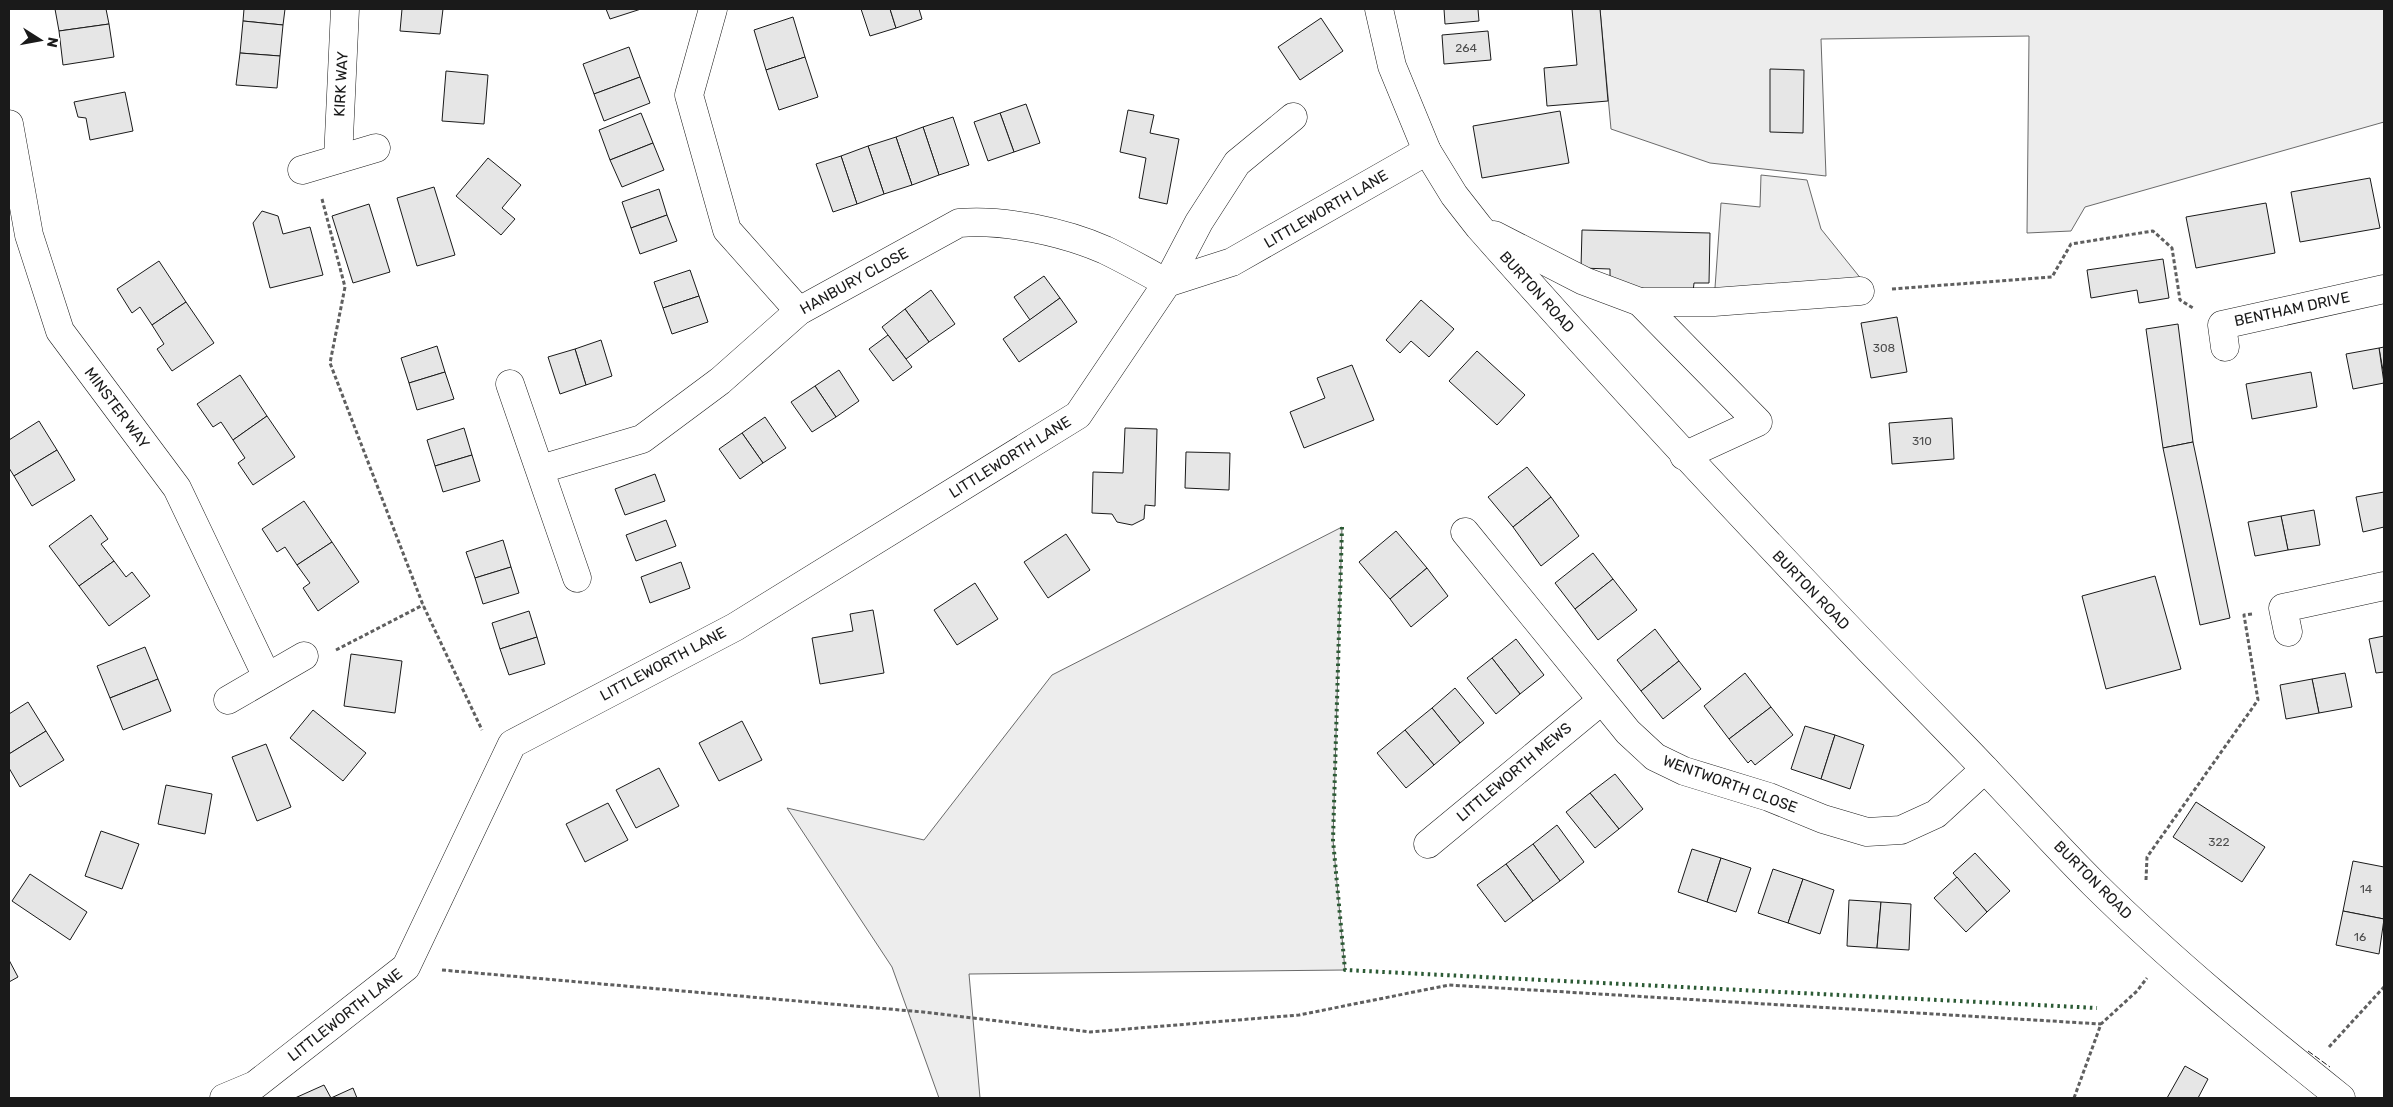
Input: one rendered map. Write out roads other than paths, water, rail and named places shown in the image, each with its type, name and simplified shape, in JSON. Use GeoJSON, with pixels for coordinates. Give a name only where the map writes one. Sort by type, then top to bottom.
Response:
{"type":"FeatureCollection","features":[{"type":"Feature","properties":{"kind":"street","name":"KIRK WAY"},"geometry":{"type":"LineString","coordinates":[[345,9],[318,165],[376,148]]}},
{"type":"Feature","properties":{"kind":"street"},"geometry":{"type":"LineString","coordinates":[[713,9],[689,95],[726,230],[799,311]]}},
{"type":"Feature","properties":{"kind":"street","name":"BURTON ROAD"},"geometry":{"type":"LineString","coordinates":[[1379,9],[1392,66],[1427,151],[1454,195],[1479,227],[1684,456],[1822,604],[1985,769],[2095,884],[2234,1012],[2341,1098]]}},
{"type":"Feature","properties":{"kind":"street","name":"LITTLEWORTH LANE"},"geometry":{"type":"LineString","coordinates":[[224,1098],[255,1085],[406,967],[512,744],[735,627],[1078,416],[1167,283],[1199,222],[1237,163],[1293,116]]}},
{"type":"Feature","properties":{"kind":"street","name":"MINSTER WAY"},"geometry":{"type":"LineString","coordinates":[[9,124],[29,235],[60,331],[177,488],[267,678]]}},
{"type":"Feature","properties":{"kind":"street","name":"LITTLEWORTH LANE"},"geometry":{"type":"LineString","coordinates":[[1167,283],[1232,262],[1427,151]]}},
{"type":"Feature","properties":{"kind":"street","name":"HANBURY CLOSE"},"geometry":{"type":"LineString","coordinates":[[541,469],[642,439],[720,381],[799,311],[958,223],[981,221],[1016,225],[1105,250],[1167,283]]}},
{"type":"Feature","properties":{"kind":"street"},"geometry":{"type":"LineString","coordinates":[[1479,227],[1584,281],[1640,302],[1714,302],[1860,292]]}},
{"type":"Feature","properties":{"kind":"street","name":"BENTHAM DRIVE"},"geometry":{"type":"LineString","coordinates":[[2223,336],[2384,289]]}},
{"type":"Feature","properties":{"kind":"street"},"geometry":{"type":"LineString","coordinates":[[1640,302],[1758,422],[1684,456]]}},
{"type":"Feature","properties":{"kind":"street"},"geometry":{"type":"LineString","coordinates":[[510,384],[541,469],[577,578]]}},
{"type":"Feature","properties":{"kind":"street","name":"WENTWORTH CLOSE"},"geometry":{"type":"LineString","coordinates":[[1465,532],[1628,732],[1655,757],[1684,771],[1768,797],[1823,819],[1867,832],[1901,830],[1936,814],[1985,769]]}},
{"type":"Feature","properties":{"kind":"street"},"geometry":{"type":"LineString","coordinates":[[2286,620],[2384,586]]}},
{"type":"Feature","properties":{"kind":"street"},"geometry":{"type":"LineString","coordinates":[[228,700],[304,656]]}},
{"type":"Feature","properties":{"kind":"street","name":"LITTLEWORTH MEWS"},"geometry":{"type":"LineString","coordinates":[[1428,844],[1601,701]]}}]}
